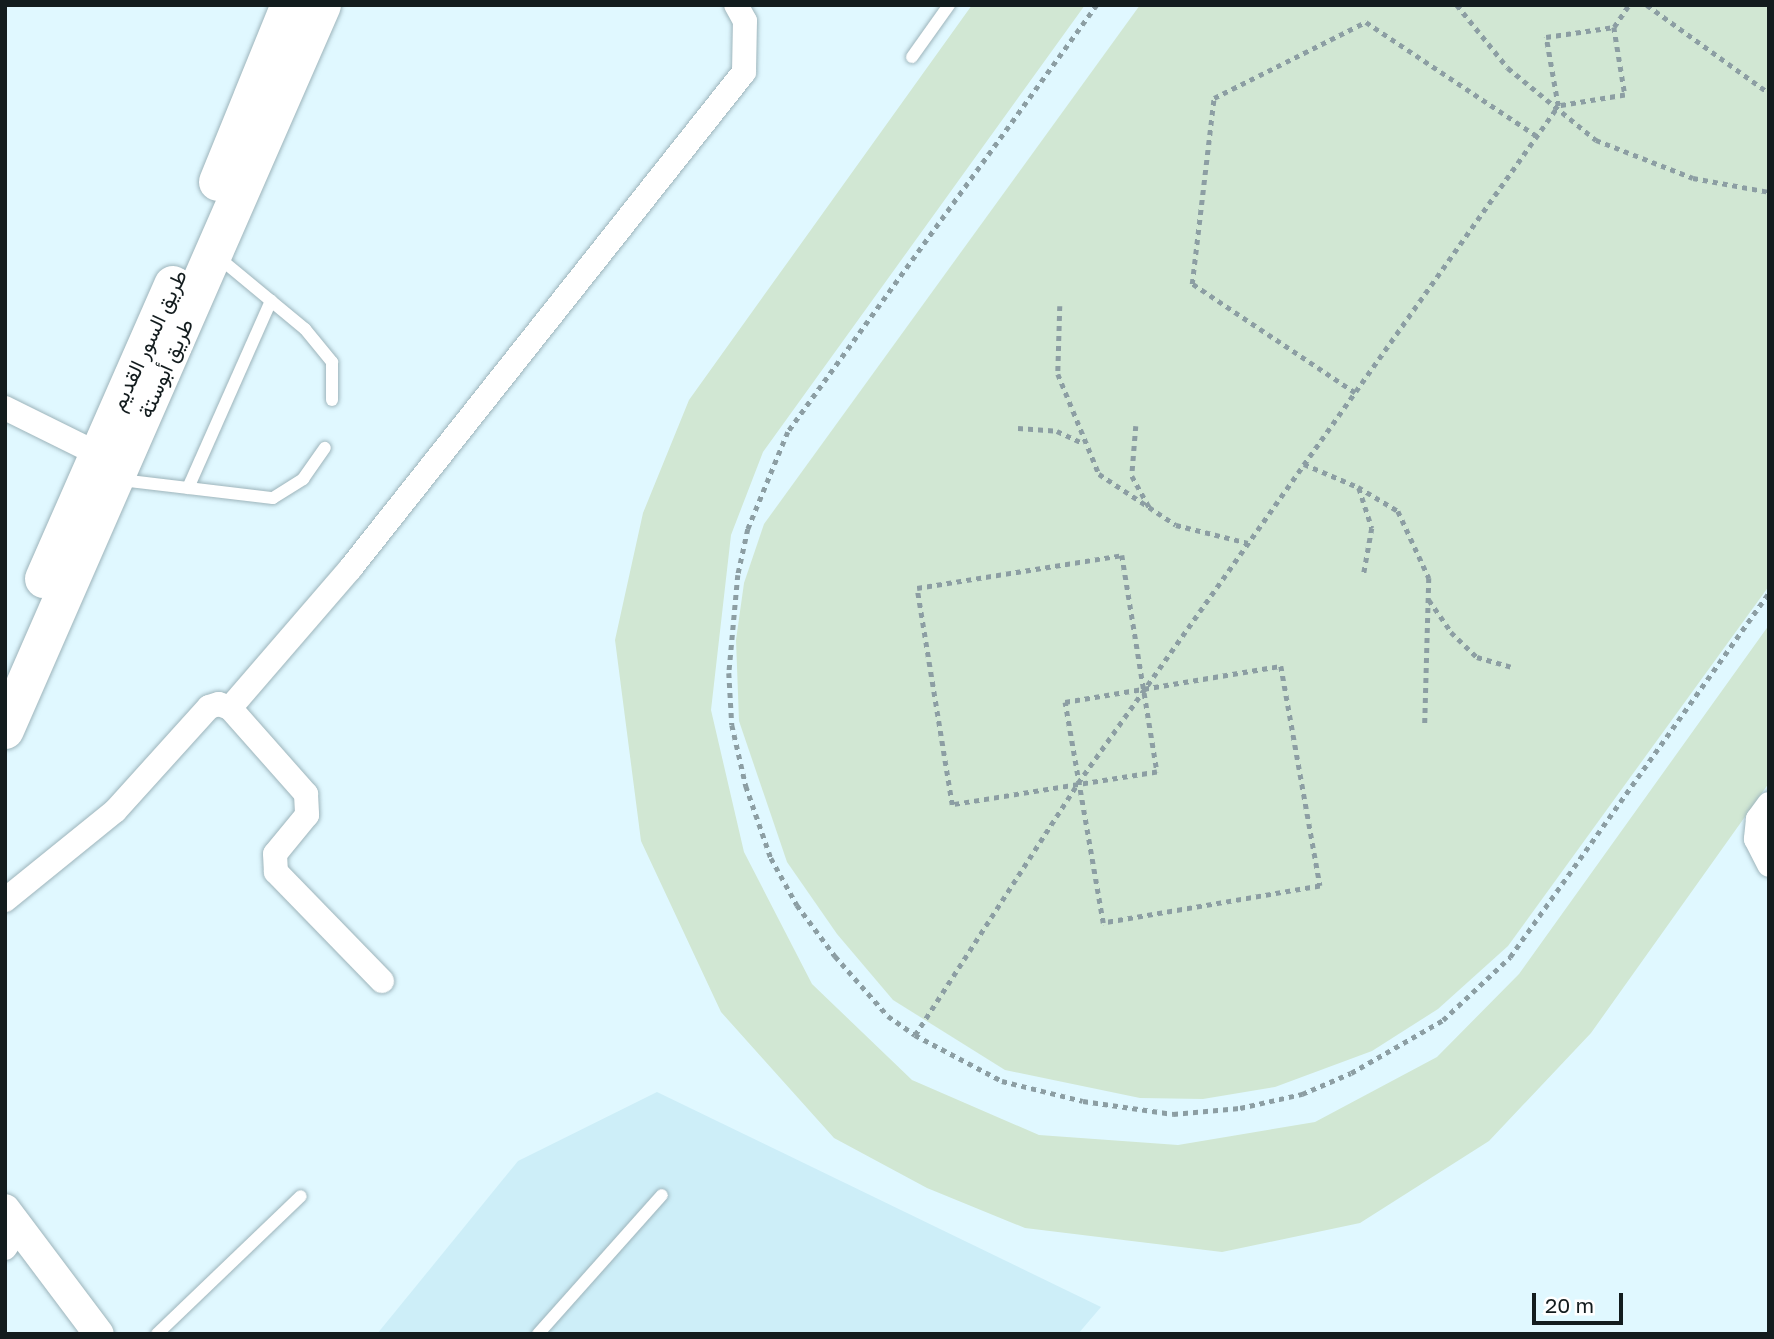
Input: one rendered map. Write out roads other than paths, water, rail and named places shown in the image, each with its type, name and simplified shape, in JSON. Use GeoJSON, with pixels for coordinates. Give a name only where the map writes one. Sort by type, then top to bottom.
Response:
{"type":"FeatureCollection","features":[{"type":"Feature","properties":{"kind":"main road","name":"طريق السور القديم"},"geometry":{"type":"LineString","coordinates":[[5,673],[106,466],[196,235],[261,112],[290,5]]}},
{"type":"Feature","properties":{"kind":"main road","name":"طريق أبوستة"},"geometry":{"type":"LineString","coordinates":[[5,730],[106,466],[215,254],[261,112],[322,5]]}},
{"type":"Feature","properties":{"kind":"street"},"geometry":{"type":"LineString","coordinates":[[230,708],[350,569],[744,72],[745,21],[736,5]]}},
{"type":"Feature","properties":{"kind":"street"},"geometry":{"type":"LineString","coordinates":[[5,408],[106,466]]}},
{"type":"Feature","properties":{"kind":"street"},"geometry":{"type":"LineString","coordinates":[[5,901],[115,811],[209,707],[230,708],[306,794],[307,815],[275,854],[276,872],[382,981]]}},
{"type":"Feature","properties":{"kind":"street"},"geometry":{"type":"LineString","coordinates":[[1769,804],[1758,819],[1756,839],[1769,865]]}},
{"type":"Feature","properties":{"kind":"street"},"geometry":{"type":"LineString","coordinates":[[10,1228],[94,1332]]}},
{"type":"Feature","properties":{"kind":"lane"},"geometry":{"type":"LineString","coordinates":[[912,57],[949,5]]}},
{"type":"Feature","properties":{"kind":"lane"},"geometry":{"type":"LineString","coordinates":[[215,254],[305,329],[331,362],[332,400]]}},
{"type":"Feature","properties":{"kind":"lane"},"geometry":{"type":"LineString","coordinates":[[188,488],[271,301]]}},
{"type":"Feature","properties":{"kind":"lane"},"geometry":{"type":"LineString","coordinates":[[106,466],[188,488],[273,498],[303,480],[325,448]]}},
{"type":"Feature","properties":{"kind":"lane"},"geometry":{"type":"LineString","coordinates":[[538,1334],[662,1195]]}},
{"type":"Feature","properties":{"kind":"lane"},"geometry":{"type":"LineString","coordinates":[[157,1334],[301,1196]]}}]}
